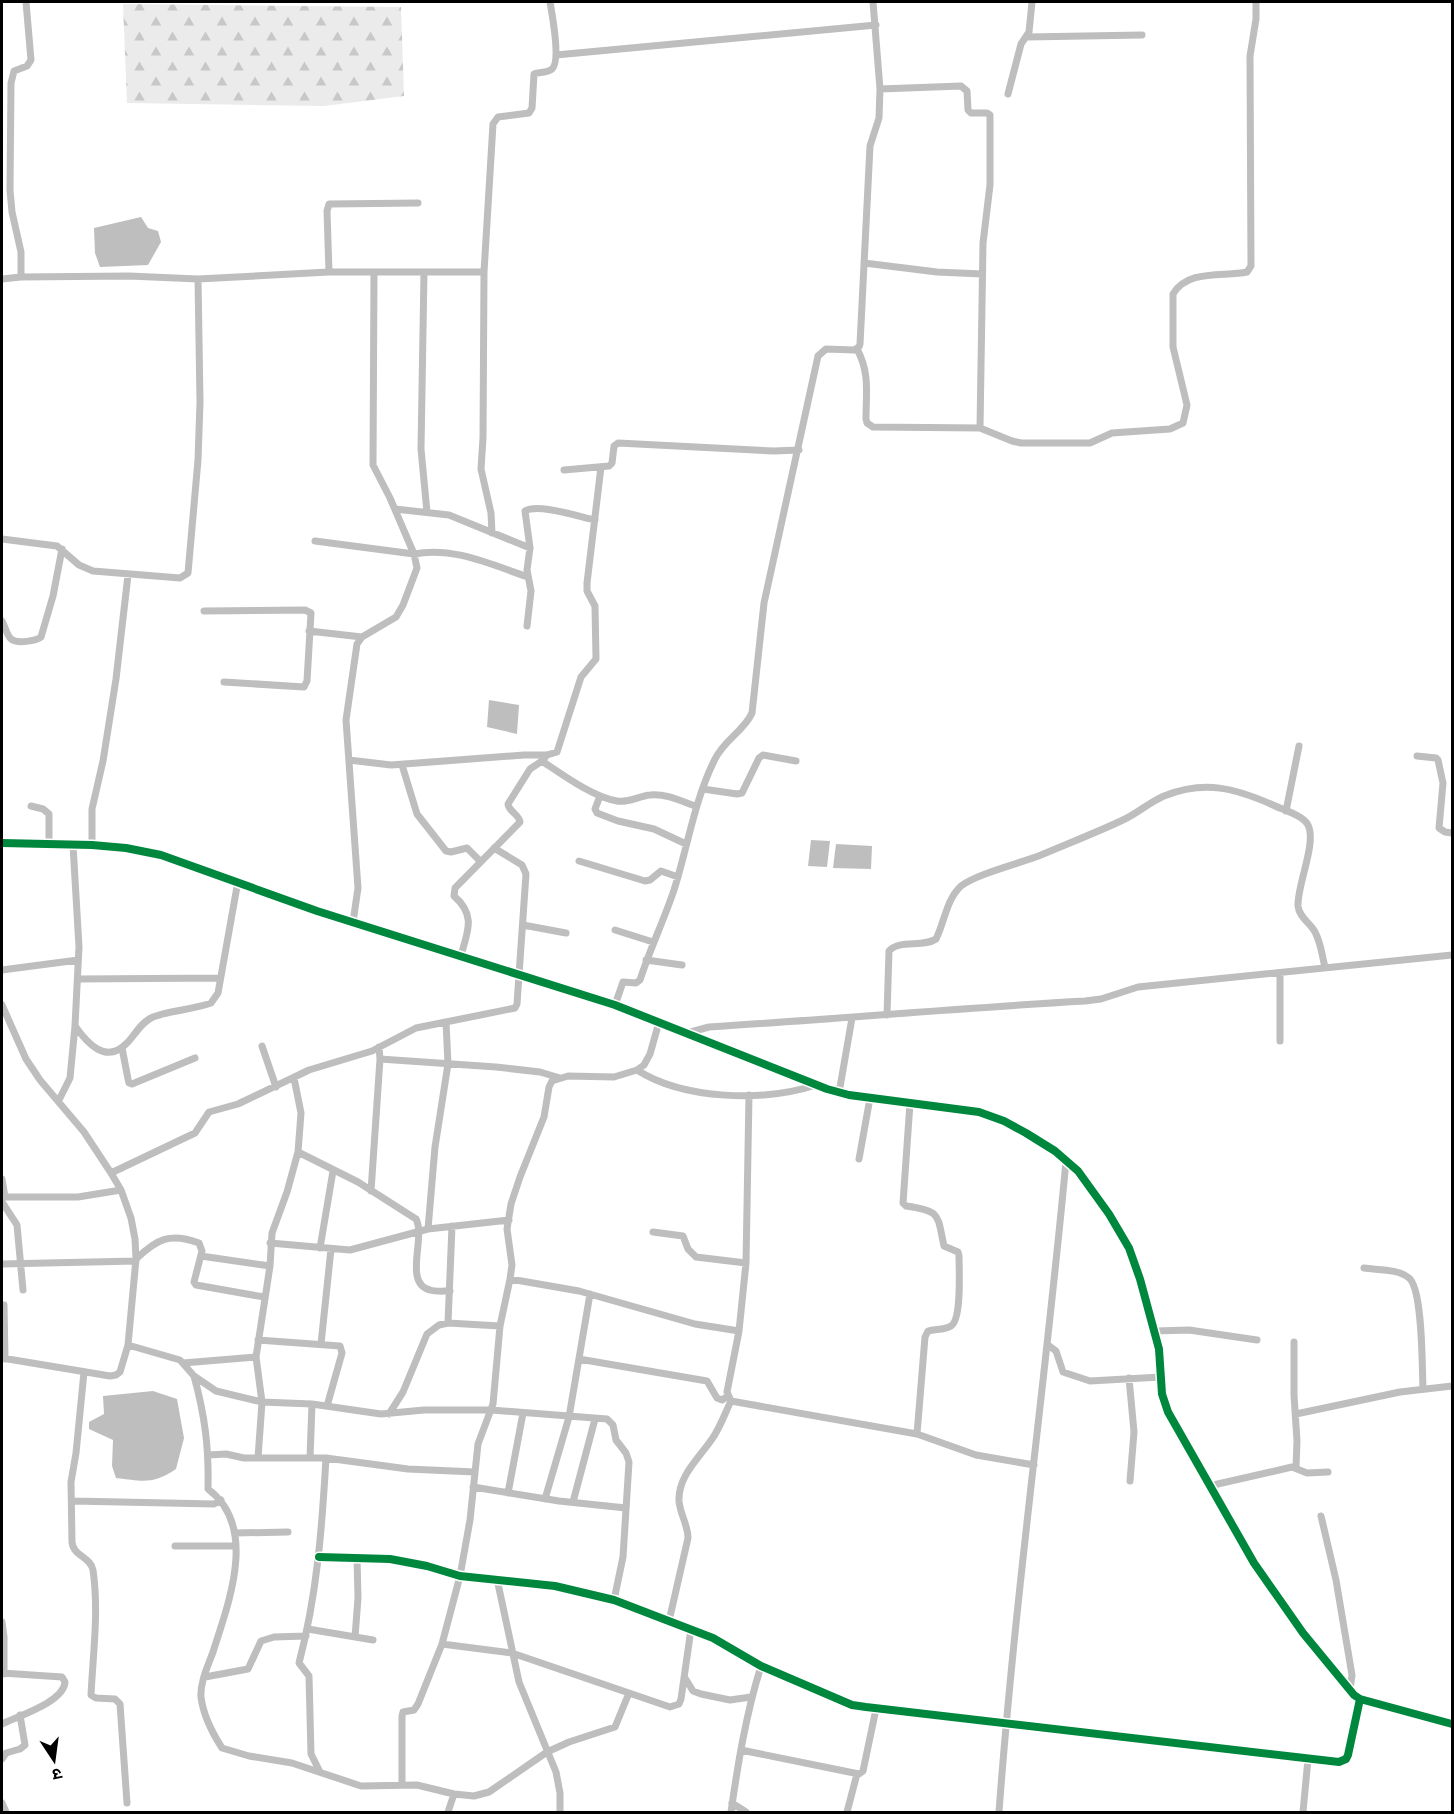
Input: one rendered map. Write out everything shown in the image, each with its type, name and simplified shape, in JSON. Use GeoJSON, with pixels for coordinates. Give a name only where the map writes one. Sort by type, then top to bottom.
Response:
{"type":"FeatureCollection","features":[{"type":"Feature","properties":{"kind":"street"},"geometry":{"type":"LineString","coordinates":[[21,277],[21,252],[12,212],[10,190],[11,95],[14,71],[27,66],[32,60],[26,2]]}},
{"type":"Feature","properties":{"kind":"street"},"geometry":{"type":"LineString","coordinates":[[492,533],[491,513],[481,469],[484,272],[493,124],[498,117],[524,114],[532,110],[532,76],[537,72],[553,69],[556,55],[550,2]]}},
{"type":"Feature","properties":{"kind":"street"},"geometry":{"type":"LineString","coordinates":[[857,349],[860,344],[870,146],[879,118],[880,89],[873,2]]}},
{"type":"Feature","properties":{"kind":"street"},"geometry":{"type":"LineString","coordinates":[[1008,94],[1021,44],[1029,32],[1032,2]]}},
{"type":"Feature","properties":{"kind":"street"},"geometry":{"type":"LineString","coordinates":[[857,349],[864,361],[867,374],[866,419],[869,426],[896,429],[980,428],[1021,443],[1090,443],[1112,433],[1170,429],[1183,423],[1187,405],[1173,347],[1173,294],[1185,283],[1202,276],[1247,272],[1251,266],[1250,56],[1256,19],[1256,2]]}},
{"type":"Feature","properties":{"kind":"street"},"geometry":{"type":"LineString","coordinates":[[556,55],[876,25]]}},
{"type":"Feature","properties":{"kind":"street"},"geometry":{"type":"LineString","coordinates":[[1027,37],[1142,35]]}},
{"type":"Feature","properties":{"kind":"street"},"geometry":{"type":"LineString","coordinates":[[880,89],[961,86],[967,91],[968,110],[971,113],[990,115],[990,185],[982,274],[980,428]]}},
{"type":"Feature","properties":{"kind":"street"},"geometry":{"type":"LineString","coordinates":[[329,272],[327,211],[329,204],[418,203]]}},
{"type":"Feature","properties":{"kind":"street"},"geometry":{"type":"LineString","coordinates":[[864,262],[937,272],[982,274]]}},
{"type":"Feature","properties":{"kind":"street"},"geometry":{"type":"LineString","coordinates":[[2,279],[129,276],[198,279],[329,272],[484,272]]}},
{"type":"Feature","properties":{"kind":"street"},"geometry":{"type":"LineString","coordinates":[[353,922],[358,888],[347,709],[357,644],[362,637],[396,617],[416,573],[414,554],[373,465],[374,272]]}},
{"type":"Feature","properties":{"kind":"street"},"geometry":{"type":"LineString","coordinates":[[424,272],[421,441],[427,512]]}},
{"type":"Feature","properties":{"kind":"street"},"geometry":{"type":"LineString","coordinates":[[2,538],[57,546],[87,570],[180,578],[188,573],[200,414],[198,279]]}},
{"type":"Feature","properties":{"kind":"street"},"geometry":{"type":"LineString","coordinates":[[615,1005],[622,982],[639,982],[678,877],[695,806],[716,758],[726,742],[745,725],[752,713],[764,603],[820,353],[826,349],[857,349]]}},
{"type":"Feature","properties":{"kind":"street"},"geometry":{"type":"LineString","coordinates":[[564,470],[611,465],[614,446],[618,443],[774,451],[799,450]]}},
{"type":"Feature","properties":{"kind":"street"},"geometry":{"type":"LineString","coordinates":[[461,955],[469,917],[453,893],[455,888],[520,822],[519,818],[509,809],[508,804],[530,769],[559,748],[580,677],[596,659],[595,606],[587,591],[587,583],[602,467]]}},
{"type":"Feature","properties":{"kind":"street"},"geometry":{"type":"LineString","coordinates":[[526,626],[531,591],[528,577],[530,548],[525,514],[527,508],[549,510],[595,520]]}},
{"type":"Feature","properties":{"kind":"street"},"geometry":{"type":"LineString","coordinates":[[395,509],[449,515],[530,548]]}},
{"type":"Feature","properties":{"kind":"street"},"geometry":{"type":"LineString","coordinates":[[315,541],[414,554],[426,551],[465,556],[528,577]]}},
{"type":"Feature","properties":{"kind":"street"},"geometry":{"type":"LineString","coordinates":[[2,621],[9,639],[35,641],[41,637],[53,596],[62,549]]}},
{"type":"Feature","properties":{"kind":"street"},"geometry":{"type":"LineString","coordinates":[[92,845],[92,809],[103,761],[116,680],[128,574]]}},
{"type":"Feature","properties":{"kind":"street"},"geometry":{"type":"LineString","coordinates":[[204,611],[305,609],[311,613],[307,681],[304,687],[224,682]]}},
{"type":"Feature","properties":{"kind":"street"},"geometry":{"type":"LineString","coordinates":[[309,631],[362,637]]}},
{"type":"Feature","properties":{"kind":"street"},"geometry":{"type":"LineString","coordinates":[[1286,811],[1299,746]]}},
{"type":"Feature","properties":{"kind":"street"},"geometry":{"type":"LineString","coordinates":[[349,760],[402,765],[524,755],[544,758],[600,796],[625,801],[648,795],[660,795],[695,806]]}},
{"type":"Feature","properties":{"kind":"street"},"geometry":{"type":"LineString","coordinates":[[703,789],[742,793],[759,758],[763,755],[796,761]]}},
{"type":"Feature","properties":{"kind":"street"},"geometry":{"type":"LineString","coordinates":[[1417,756],[1438,760],[1443,783],[1440,828],[1452,833]]}},
{"type":"Feature","properties":{"kind":"street"},"geometry":{"type":"LineString","coordinates":[[402,765],[421,820],[446,851],[467,848],[480,861]]}},
{"type":"Feature","properties":{"kind":"street"},"geometry":{"type":"LineString","coordinates":[[887,1015],[890,948],[924,944],[936,939],[949,902],[963,885],[1124,819],[1166,795],[1213,787],[1231,788],[1248,793],[1297,816],[1309,826],[1308,853],[1299,890],[1298,906],[1300,913],[1315,933],[1325,967]]}},
{"type":"Feature","properties":{"kind":"street"},"geometry":{"type":"LineString","coordinates":[[600,796],[597,813],[618,821],[654,829],[686,844]]}},
{"type":"Feature","properties":{"kind":"street"},"geometry":{"type":"LineString","coordinates":[[31,806],[43,809],[49,814],[50,845]]}},
{"type":"Feature","properties":{"kind":"street"},"geometry":{"type":"LineString","coordinates":[[2,843],[92,845],[161,855],[317,911],[615,1005],[839,1093],[979,1113],[1004,1121],[1055,1151],[1078,1171],[1125,1240],[1140,1280],[1159,1349],[1162,1394],[1168,1412],[1254,1563],[1303,1633],[1360,1699],[1452,1724]]}},
{"type":"Feature","properties":{"kind":"street"},"geometry":{"type":"LineString","coordinates":[[58,1100],[70,1078],[78,979],[73,845]]}},
{"type":"Feature","properties":{"kind":"street"},"geometry":{"type":"LineString","coordinates":[[111,1173],[195,1133],[209,1112],[238,1104],[309,1070],[363,1054],[416,1028],[515,1008],[518,1004],[518,973],[526,881],[522,865],[494,848]]}},
{"type":"Feature","properties":{"kind":"street"},"geometry":{"type":"LineString","coordinates":[[579,861],[645,880],[661,871],[678,877]]}},
{"type":"Feature","properties":{"kind":"street"},"geometry":{"type":"LineString","coordinates":[[75,1026],[91,1047],[106,1052],[122,1048],[152,1017],[211,1003],[218,993],[238,881]]}},
{"type":"Feature","properties":{"kind":"street"},"geometry":{"type":"LineString","coordinates":[[523,925],[566,933]]}},
{"type":"Feature","properties":{"kind":"street"},"geometry":{"type":"LineString","coordinates":[[615,930],[653,942]]}},
{"type":"Feature","properties":{"kind":"street"},"geometry":{"type":"LineString","coordinates":[[687,1033],[709,1027],[1085,1001],[1101,999],[1138,987],[1452,955]]}},
{"type":"Feature","properties":{"kind":"street"},"geometry":{"type":"LineString","coordinates":[[2,970],[78,960]]}},
{"type":"Feature","properties":{"kind":"street"},"geometry":{"type":"LineString","coordinates":[[646,960],[682,966]]}},
{"type":"Feature","properties":{"kind":"street"},"geometry":{"type":"LineString","coordinates":[[1280,974],[1280,1041]]}},
{"type":"Feature","properties":{"kind":"street"},"geometry":{"type":"LineString","coordinates":[[78,979],[219,978]]}},
{"type":"Feature","properties":{"kind":"street"},"geometry":{"type":"LineString","coordinates":[[2,1005],[26,1059],[40,1080],[84,1132],[121,1190],[135,1239],[136,1260],[128,1345],[120,1372],[110,1376],[3,1359],[4,1305]]}},
{"type":"Feature","properties":{"kind":"street"},"geometry":{"type":"LineString","coordinates":[[839,1093],[852,1018]]}},
{"type":"Feature","properties":{"kind":"street"},"geometry":{"type":"LineString","coordinates":[[402,1784],[402,1716],[404,1712],[417,1708],[442,1644],[460,1576],[478,1444],[491,1410],[500,1326],[512,1265],[507,1229],[520,1177],[544,1117],[549,1087],[552,1081],[568,1076],[614,1077],[638,1070],[650,1054],[659,1022]]}},
{"type":"Feature","properties":{"kind":"street"},"geometry":{"type":"LineString","coordinates":[[428,1229],[435,1147],[448,1064],[446,1023]]}},
{"type":"Feature","properties":{"kind":"street"},"geometry":{"type":"LineString","coordinates":[[262,1046],[276,1087]]}},
{"type":"Feature","properties":{"kind":"street"},"geometry":{"type":"LineString","coordinates":[[371,1191],[379,1047]]}},
{"type":"Feature","properties":{"kind":"street"},"geometry":{"type":"LineString","coordinates":[[122,1048],[128,1080],[132,1084],[195,1058]]}},
{"type":"Feature","properties":{"kind":"street"},"geometry":{"type":"LineString","coordinates":[[380,1059],[540,1072],[560,1078]]}},
{"type":"Feature","properties":{"kind":"street"},"geometry":{"type":"LineString","coordinates":[[638,1070],[664,1084],[724,1096],[788,1092],[816,1085]]}},
{"type":"Feature","properties":{"kind":"street"},"geometry":{"type":"LineString","coordinates":[[258,1458],[262,1402],[256,1356],[270,1266],[272,1233],[298,1152],[301,1113],[294,1078]]}},
{"type":"Feature","properties":{"kind":"street"},"geometry":{"type":"LineString","coordinates":[[669,1621],[688,1538],[688,1528],[679,1503],[680,1493],[686,1475],[713,1437],[730,1399],[746,1263],[749,1095]]}},
{"type":"Feature","properties":{"kind":"street"},"geometry":{"type":"LineString","coordinates":[[860,1159],[870,1098]]}},
{"type":"Feature","properties":{"kind":"street"},"geometry":{"type":"LineString","coordinates":[[910,1103],[903,1203],[906,1206],[931,1212],[938,1217],[944,1246],[958,1252],[959,1256],[959,1300],[955,1323],[949,1327],[927,1331],[925,1337],[917,1434]]}},
{"type":"Feature","properties":{"kind":"street"},"geometry":{"type":"LineString","coordinates":[[298,1152],[371,1191],[416,1219],[420,1231],[417,1276],[424,1287],[431,1291],[450,1291]]}},
{"type":"Feature","properties":{"kind":"street"},"geometry":{"type":"LineString","coordinates":[[999,1812],[1005,1723],[1048,1345],[1066,1161]]}},
{"type":"Feature","properties":{"kind":"street"},"geometry":{"type":"LineString","coordinates":[[320,1248],[333,1171]]}},
{"type":"Feature","properties":{"kind":"street"},"geometry":{"type":"LineString","coordinates":[[2,1179],[2,1199],[17,1225],[22,1290]]}},
{"type":"Feature","properties":{"kind":"street"},"geometry":{"type":"LineString","coordinates":[[2,1199],[78,1197],[121,1190]]}},
{"type":"Feature","properties":{"kind":"street"},"geometry":{"type":"LineString","coordinates":[[270,1243],[350,1250],[428,1229],[509,1220]]}},
{"type":"Feature","properties":{"kind":"street"},"geometry":{"type":"LineString","coordinates":[[448,1323],[452,1226]]}},
{"type":"Feature","properties":{"kind":"street"},"geometry":{"type":"LineString","coordinates":[[653,1232],[682,1236],[688,1250],[696,1257],[746,1263]]}},
{"type":"Feature","properties":{"kind":"street"},"geometry":{"type":"LineString","coordinates":[[2,1264],[136,1260],[147,1248],[171,1237],[199,1243],[202,1251],[194,1282],[196,1285],[264,1297]]}},
{"type":"Feature","properties":{"kind":"street"},"geometry":{"type":"LineString","coordinates":[[321,1344],[331,1249]]}},
{"type":"Feature","properties":{"kind":"street"},"geometry":{"type":"LineString","coordinates":[[201,1256],[270,1266]]}},
{"type":"Feature","properties":{"kind":"street"},"geometry":{"type":"LineString","coordinates":[[1364,1268],[1401,1274],[1410,1278],[1413,1284],[1419,1308],[1423,1389]]}},
{"type":"Feature","properties":{"kind":"street"},"geometry":{"type":"LineString","coordinates":[[510,1279],[547,1284],[695,1324],[739,1331]]}},
{"type":"Feature","properties":{"kind":"street"},"geometry":{"type":"LineString","coordinates":[[545,1499],[569,1417],[590,1294]]}},
{"type":"Feature","properties":{"kind":"street"},"geometry":{"type":"LineString","coordinates":[[388,1414],[403,1392],[427,1334],[439,1325],[448,1323],[500,1326]]}},
{"type":"Feature","properties":{"kind":"street"},"geometry":{"type":"LineString","coordinates":[[1154,1332],[1189,1330],[1257,1340]]}},
{"type":"Feature","properties":{"kind":"street"},"geometry":{"type":"LineString","coordinates":[[258,1340],[337,1345],[342,1349],[327,1406]]}},
{"type":"Feature","properties":{"kind":"street"},"geometry":{"type":"LineString","coordinates":[[1294,1342],[1298,1450],[1296,1467]]}},
{"type":"Feature","properties":{"kind":"street"},"geometry":{"type":"LineString","coordinates":[[128,1345],[175,1358],[183,1363],[194,1376],[216,1391],[262,1402],[312,1404],[381,1414],[424,1410],[491,1410],[606,1419],[613,1425],[616,1440],[628,1456],[623,1557],[614,1600]]}},
{"type":"Feature","properties":{"kind":"street"},"geometry":{"type":"LineString","coordinates":[[1048,1345],[1056,1350],[1060,1367],[1067,1375],[1090,1381],[1161,1377]]}},
{"type":"Feature","properties":{"kind":"street"},"geometry":{"type":"LineString","coordinates":[[183,1363],[256,1356]]}},
{"type":"Feature","properties":{"kind":"street"},"geometry":{"type":"LineString","coordinates":[[579,1359],[707,1381],[717,1398],[722,1400],[730,1399],[917,1434],[976,1455],[1034,1465]]}},
{"type":"Feature","properties":{"kind":"street"},"geometry":{"type":"LineString","coordinates":[[84,1372],[71,1482],[72,1546],[91,1565],[97,1608],[91,1695],[96,1698],[115,1699],[120,1704],[127,1803]]}},
{"type":"Feature","properties":{"kind":"street"},"geometry":{"type":"LineString","coordinates":[[194,1376],[206,1425],[208,1489],[221,1500],[235,1533],[235,1577],[205,1677],[201,1698],[222,1748],[249,1756],[292,1763],[361,1786],[417,1785],[454,1794],[474,1796],[489,1792],[548,1752],[569,1742],[615,1727],[629,1693]]}},
{"type":"Feature","properties":{"kind":"street"},"geometry":{"type":"LineString","coordinates":[[1129,1378],[1134,1432],[1130,1481]]}},
{"type":"Feature","properties":{"kind":"street"},"geometry":{"type":"LineString","coordinates":[[1296,1414],[1348,1401],[1452,1386]]}},
{"type":"Feature","properties":{"kind":"street"},"geometry":{"type":"LineString","coordinates":[[310,1458],[312,1404]]}},
{"type":"Feature","properties":{"kind":"street"},"geometry":{"type":"LineString","coordinates":[[508,1493],[523,1413]]}},
{"type":"Feature","properties":{"kind":"street"},"geometry":{"type":"LineString","coordinates":[[573,1502],[596,1419]]}},
{"type":"Feature","properties":{"kind":"street"},"geometry":{"type":"LineString","coordinates":[[208,1455],[226,1454],[244,1458],[326,1458],[408,1469],[475,1472]]}},
{"type":"Feature","properties":{"kind":"street"},"geometry":{"type":"LineString","coordinates":[[320,1772],[311,1754],[309,1676],[299,1663],[307,1632],[320,1557],[326,1458]]}},
{"type":"Feature","properties":{"kind":"street"},"geometry":{"type":"LineString","coordinates":[[1209,1486],[1282,1468],[1296,1467],[1307,1473],[1328,1472]]}},
{"type":"Feature","properties":{"kind":"street"},"geometry":{"type":"LineString","coordinates":[[473,1487],[545,1499],[626,1508]]}},
{"type":"Feature","properties":{"kind":"street"},"geometry":{"type":"LineString","coordinates":[[73,1500],[213,1504],[221,1500]]}},
{"type":"Feature","properties":{"kind":"street"},"geometry":{"type":"LineString","coordinates":[[1321,1516],[1352,1675],[1350,1690]]}},
{"type":"Feature","properties":{"kind":"street"},"geometry":{"type":"LineString","coordinates":[[235,1533],[288,1532]]}},
{"type":"Feature","properties":{"kind":"street"},"geometry":{"type":"LineString","coordinates":[[176,1546],[235,1546]]}},
{"type":"Feature","properties":{"kind":"street"},"geometry":{"type":"LineString","coordinates":[[320,1557],[390,1559],[427,1566],[460,1576],[555,1586],[614,1600],[713,1638],[760,1666],[852,1705],[876,1709],[1339,1762],[1346,1759],[1360,1699]]}},
{"type":"Feature","properties":{"kind":"street"},"geometry":{"type":"LineString","coordinates":[[355,1637],[358,1598],[357,1558]]}},
{"type":"Feature","properties":{"kind":"street"},"geometry":{"type":"LineString","coordinates":[[497,1579],[519,1682],[556,1772],[560,1793],[560,1812]]}},
{"type":"Feature","properties":{"kind":"street"},"geometry":{"type":"LineString","coordinates":[[2,1622],[3,1673],[64,1678],[65,1686],[58,1696],[2,1724]]}},
{"type":"Feature","properties":{"kind":"street"},"geometry":{"type":"LineString","coordinates":[[442,1644],[512,1653],[670,1707],[679,1704],[681,1699],[691,1629]]}},
{"type":"Feature","properties":{"kind":"street"},"geometry":{"type":"LineString","coordinates":[[205,1677],[248,1669],[258,1645],[267,1638],[307,1632],[374,1640]]}},
{"type":"Feature","properties":{"kind":"street"},"geometry":{"type":"LineString","coordinates":[[730,1812],[751,1697],[760,1666]]}},
{"type":"Feature","properties":{"kind":"street"},"geometry":{"type":"LineString","coordinates":[[685,1678],[693,1691],[701,1695],[730,1700],[751,1697]]}},
{"type":"Feature","properties":{"kind":"street"},"geometry":{"type":"LineString","coordinates":[[741,1750],[857,1774],[862,1771],[876,1709]]}},
{"type":"Feature","properties":{"kind":"street"},"geometry":{"type":"LineString","coordinates":[[2,1760],[3,1754],[20,1749],[25,1745],[20,1715]]}},
{"type":"Feature","properties":{"kind":"street"},"geometry":{"type":"LineString","coordinates":[[1303,1812],[1308,1759]]}},
{"type":"Feature","properties":{"kind":"street"},"geometry":{"type":"LineString","coordinates":[[848,1812],[857,1774]]}},
{"type":"Feature","properties":{"kind":"street"},"geometry":{"type":"LineString","coordinates":[[448,1812],[454,1794]]}},
{"type":"Feature","properties":{"kind":"street"},"geometry":{"type":"LineString","coordinates":[[2,1803],[4,1812]]}},
{"type":"Feature","properties":{"kind":"street"},"geometry":{"type":"LineString","coordinates":[[732,1803],[746,1812]]}},
{"type":"Feature","properties":{"kind":"green space"},"geometry":{"type":"Polygon","coordinates":[[[123,4],[401,7],[404,96],[324,106],[127,103],[123,4]]]}},
{"type":"Feature","properties":{"kind":"shaded area"},"geometry":{"type":"Polygon","coordinates":[[[141,217],[148,228],[158,231],[161,242],[148,265],[100,267],[95,253],[94,228],[141,217]]]}},
{"type":"Feature","properties":{"kind":"shaded area"},"geometry":{"type":"Polygon","coordinates":[[[489,700],[519,705],[517,734],[487,727],[489,700]]]}},
{"type":"Feature","properties":{"kind":"shaded area"},"geometry":{"type":"Polygon","coordinates":[[[811,840],[830,841],[827,867],[808,866],[811,840]]]}},
{"type":"Feature","properties":{"kind":"shaded area"},"geometry":{"type":"Polygon","coordinates":[[[836,844],[872,846],[871,869],[833,868],[836,844]]]}},
{"type":"Feature","properties":{"kind":"shaded area"},"geometry":{"type":"Polygon","coordinates":[[[153,1391],[177,1399],[184,1438],[176,1469],[154,1480],[116,1478],[112,1466],[113,1440],[89,1429],[89,1422],[104,1414],[103,1396],[153,1391]]]}},
{"type":"Feature","properties":{"kind":"cycle path"},"geometry":{"type":"LineString","coordinates":[[2,843],[92,845],[126,848],[161,855],[317,911],[615,1005],[827,1089],[849,1095],[979,1112],[1004,1121],[1026,1133],[1055,1151],[1078,1171],[1109,1214],[1129,1248],[1159,1349],[1162,1394],[1168,1412],[1254,1563],[1303,1633],[1354,1695],[1360,1699],[1452,1724]]}},
{"type":"Feature","properties":{"kind":"cycle path"},"geometry":{"type":"LineString","coordinates":[[319,1557],[390,1559],[427,1566],[460,1576],[555,1586],[614,1600],[713,1638],[761,1666],[852,1705],[866,1707],[1339,1762],[1346,1759],[1348,1755],[1360,1699]]}}]}
